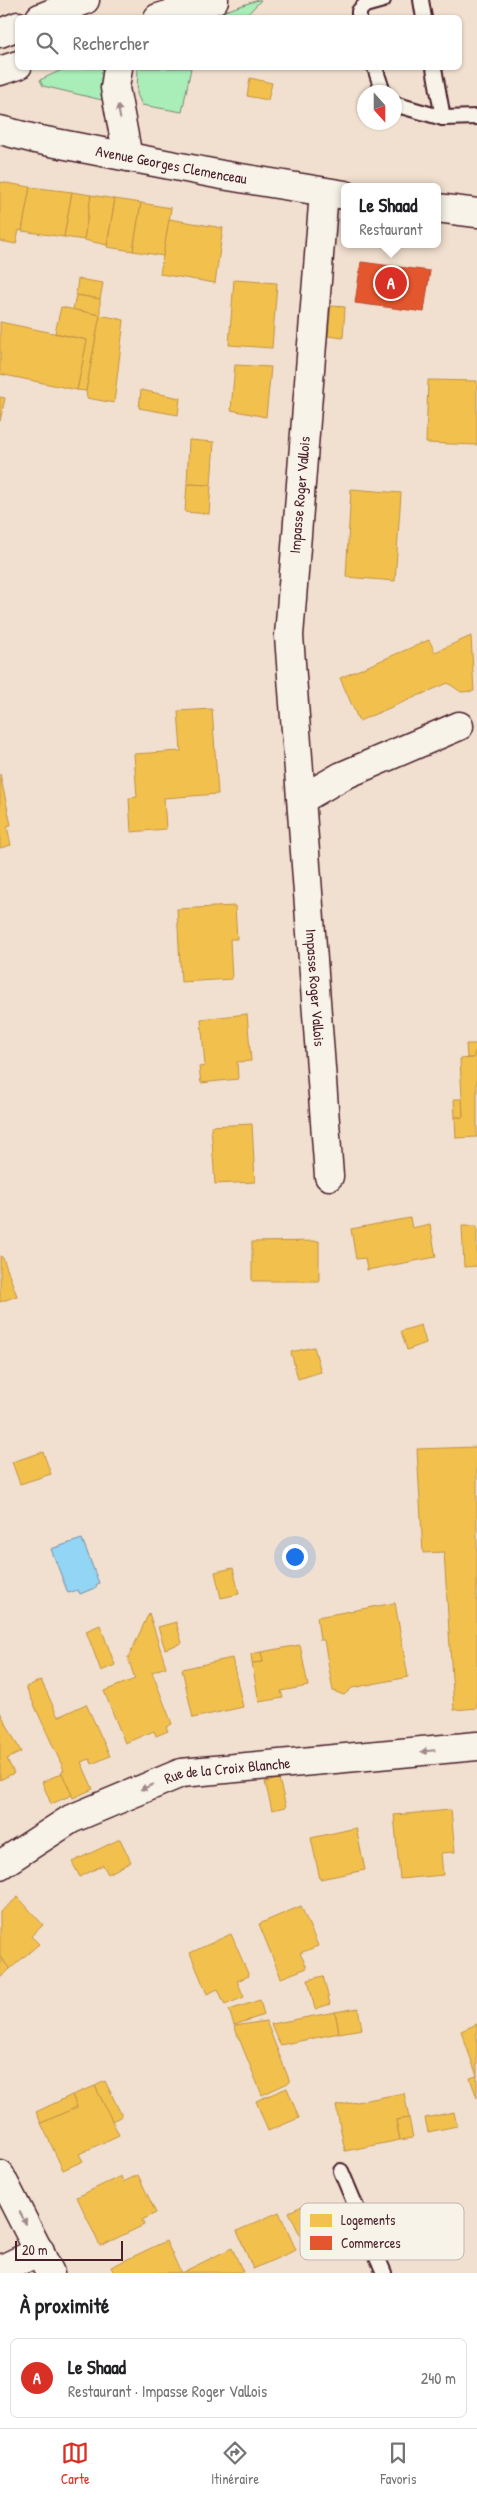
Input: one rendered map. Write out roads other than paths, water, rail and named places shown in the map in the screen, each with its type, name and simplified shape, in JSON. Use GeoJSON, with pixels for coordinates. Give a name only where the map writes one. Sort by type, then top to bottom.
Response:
{"type":"FeatureCollection","features":[{"type":"Feature","properties":{"kind":"street"},"geometry":{"type":"LineString","coordinates":[[48,15],[85,0]]}},
{"type":"Feature","properties":{"kind":"street"},"geometry":{"type":"LineString","coordinates":[[167,15],[214,0]]}},
{"type":"Feature","properties":{"kind":"street"},"geometry":{"type":"LineString","coordinates":[[0,33],[15,27]]}},
{"type":"Feature","properties":{"kind":"street"},"geometry":{"type":"LineString","coordinates":[[0,71],[15,66]]}},
{"type":"Feature","properties":{"kind":"street"},"geometry":{"type":"LineString","coordinates":[[118,70],[115,88],[128,157]]}},
{"type":"Feature","properties":{"kind":"street","name":"Avenue Georges Clemenceau"},"geometry":{"type":"LineString","coordinates":[[0,130],[128,157],[334,193]]}},
{"type":"Feature","properties":{"kind":"street","name":"Impasse Roger Vallois"},"geometry":{"type":"LineString","coordinates":[[329,1176],[289,636],[334,193]]}},
{"type":"Feature","properties":{"kind":"street"},"geometry":{"type":"LineString","coordinates":[[441,208],[476,212]]}},
{"type":"Feature","properties":{"kind":"street"},"geometry":{"type":"LineString","coordinates":[[302,799],[342,776],[459,726]]}},
{"type":"Feature","properties":{"kind":"street","name":"Rue de la Croix Blanche"},"geometry":{"type":"LineString","coordinates":[[0,1865],[71,1819],[181,1773],[477,1746]]}},
{"type":"Feature","properties":{"kind":"street"},"geometry":{"type":"LineString","coordinates":[[0,2175],[45,2262],[0,2270]]}},
{"type":"Feature","properties":{"kind":"lane"},"geometry":{"type":"LineString","coordinates":[[359,15],[359,11],[365,5],[383,0]]}},
{"type":"Feature","properties":{"kind":"lane"},"geometry":{"type":"LineString","coordinates":[[421,0],[424,15]]}},
{"type":"Feature","properties":{"kind":"lane"},"geometry":{"type":"LineString","coordinates":[[376,70],[381,85]]}},
{"type":"Feature","properties":{"kind":"lane"},"geometry":{"type":"LineString","coordinates":[[434,70],[443,118]]}},
{"type":"Feature","properties":{"kind":"lane"},"geometry":{"type":"LineString","coordinates":[[402,106],[443,118],[477,117]]}},
{"type":"Feature","properties":{"kind":"lane"},"geometry":{"type":"LineString","coordinates":[[341,2171],[354,2203]]}},
{"type":"Feature","properties":{"kind":"lane"},"geometry":{"type":"LineString","coordinates":[[379,2260],[384,2273]]}},
{"type":"Feature","properties":{"kind":"water"},"geometry":{"type":"Polygon","coordinates":[[[82,1539],[99,1583],[96,1585],[97,1587],[80,1594],[78,1590],[68,1593],[51,1549],[82,1539]]]}},
{"type":"Feature","properties":{"kind":"place","name":"Le Shaad"},"geometry":{"type":"Point","coordinates":[391,283]}}]}
